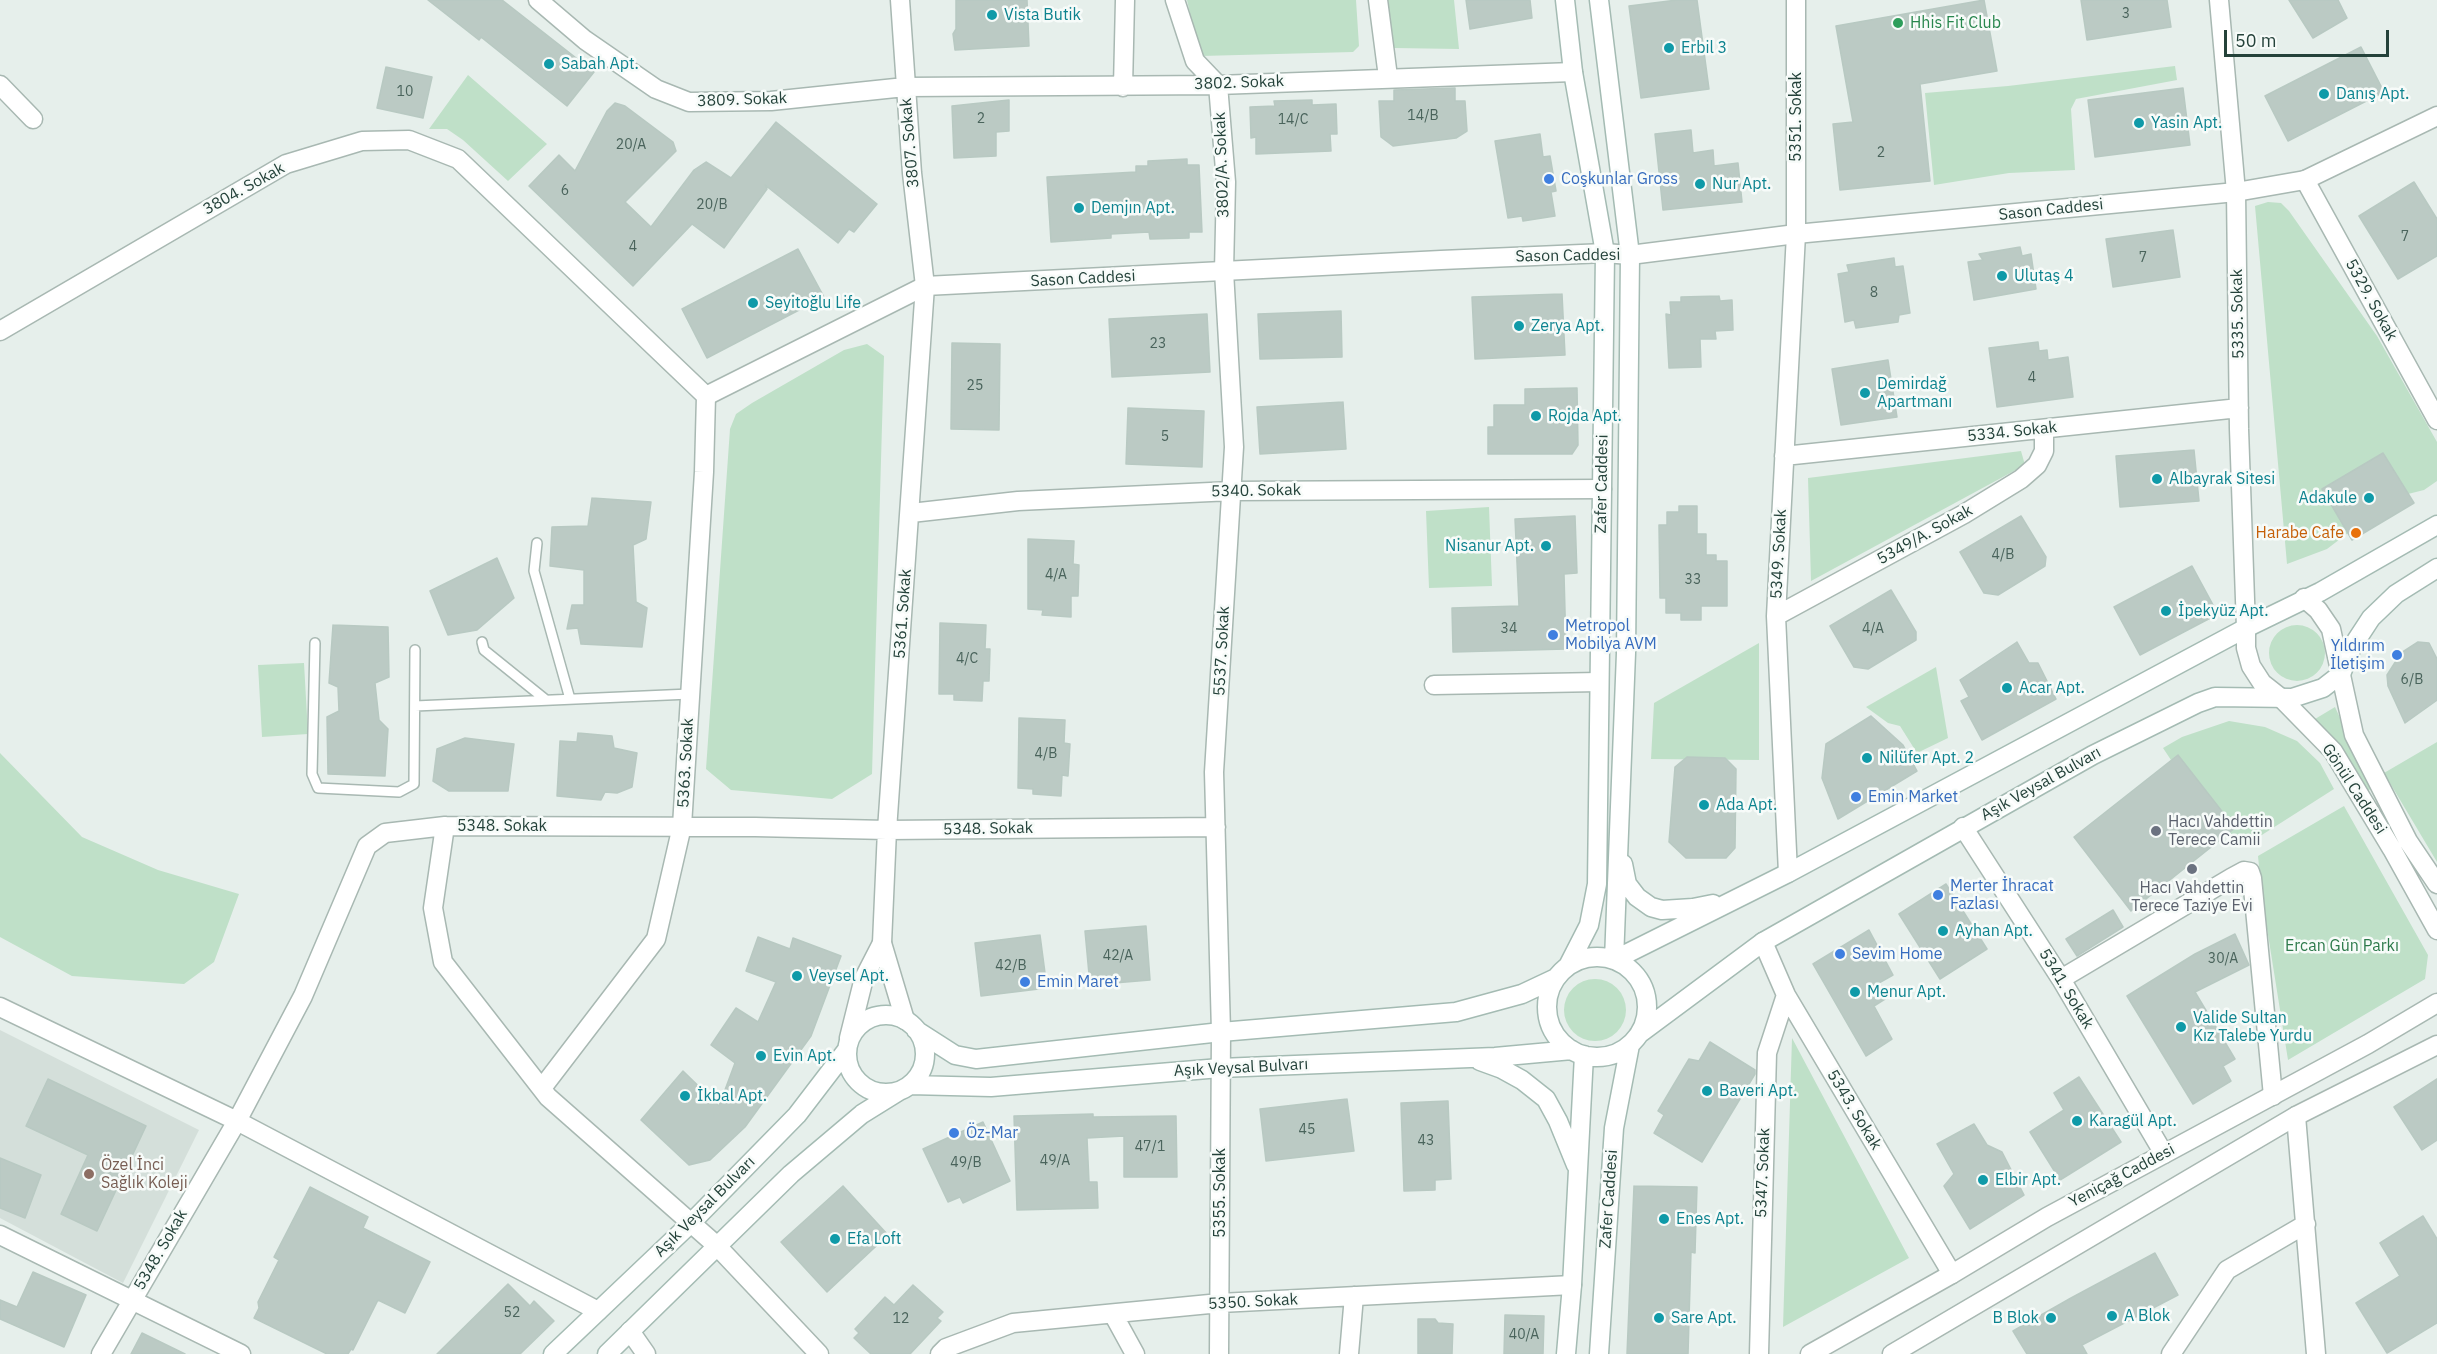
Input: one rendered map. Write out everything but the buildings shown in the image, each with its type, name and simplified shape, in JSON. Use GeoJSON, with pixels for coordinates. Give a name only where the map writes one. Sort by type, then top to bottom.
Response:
{"type":"FeatureCollection","features":[{"type":"Feature","properties":{"kind":"street","name":"3809. Sokak"},"geometry":{"type":"LineString","coordinates":[[538,0],[585,40],[656,89],[689,102],[771,101],[905,87]]}},
{"type":"Feature","properties":{"kind":"street","name":"3807. Sokak"},"geometry":{"type":"LineString","coordinates":[[900,0],[912,173],[925,286]]}},
{"type":"Feature","properties":{"kind":"street"},"geometry":{"type":"LineString","coordinates":[[1123,87],[1125,0]]}},
{"type":"Feature","properties":{"kind":"street"},"geometry":{"type":"LineString","coordinates":[[1174,0],[1195,61],[1218,85]]}},
{"type":"Feature","properties":{"kind":"street"},"geometry":{"type":"LineString","coordinates":[[1378,0],[1388,77]]}},
{"type":"Feature","properties":{"kind":"street","name":"Zafer Caddesi"},"geometry":{"type":"LineString","coordinates":[[1562,972],[1589,925],[1597,884],[1605,254],[1573,72],[1565,0]]}},
{"type":"Feature","properties":{"kind":"street"},"geometry":{"type":"LineString","coordinates":[[1599,0],[1629,255],[1626,653],[1614,960]]}},
{"type":"Feature","properties":{"kind":"street","name":"5351. Sokak"},"geometry":{"type":"LineString","coordinates":[[1796,0],[1796,234]]}},
{"type":"Feature","properties":{"kind":"street","name":"5335. Sokak"},"geometry":{"type":"LineString","coordinates":[[2218,0],[2236,192],[2239,408],[2247,628]]}},
{"type":"Feature","properties":{"kind":"street","name":"3802. Sokak"},"geometry":{"type":"LineString","coordinates":[[905,87],[1218,85],[1573,72]]}},
{"type":"Feature","properties":{"kind":"street"},"geometry":{"type":"LineString","coordinates":[[0,85],[33,119]]}},
{"type":"Feature","properties":{"kind":"street","name":"3802/A. Sokak"},"geometry":{"type":"LineString","coordinates":[[1218,85],[1226,182],[1224,271]]}},
{"type":"Feature","properties":{"kind":"street","name":"Sason Caddesi"},"geometry":{"type":"LineString","coordinates":[[706,396],[925,286],[1605,254],[1629,255],[1796,234],[2236,192],[2305,180],[2437,116]]}},
{"type":"Feature","properties":{"kind":"street","name":"3804. Sokak"},"geometry":{"type":"LineString","coordinates":[[0,331],[100,270],[286,164],[362,141],[409,140],[458,159],[706,396]]}},
{"type":"Feature","properties":{"kind":"street","name":"5329. Sokak"},"geometry":{"type":"LineString","coordinates":[[2305,180],[2437,420]]}},
{"type":"Feature","properties":{"kind":"street","name":"5349. Sokak"},"geometry":{"type":"LineString","coordinates":[[1788,873],[1776,616],[1796,234]]}},
{"type":"Feature","properties":{"kind":"street","name":"5537. Sokak"},"geometry":{"type":"LineString","coordinates":[[1221,1032],[1215,772],[1234,447],[1224,271]]}},
{"type":"Feature","properties":{"kind":"street","name":"5361. Sokak"},"geometry":{"type":"LineString","coordinates":[[882,943],[887,830],[925,286]]}},
{"type":"Feature","properties":{"kind":"street","name":"5363. Sokak"},"geometry":{"type":"LineString","coordinates":[[542,1088],[656,939],[682,826],[704,472],[706,396]]}},
{"type":"Feature","properties":{"kind":"street","name":"5334. Sokak"},"geometry":{"type":"LineString","coordinates":[[1784,456],[2239,408]]}},
{"type":"Feature","properties":{"kind":"street","name":"5349/A. Sokak"},"geometry":{"type":"LineString","coordinates":[[1776,616],[1964,514],[2022,479],[2037,465],[2043,451],[2044,429]]}},
{"type":"Feature","properties":{"kind":"street","name":"5340. Sokak"},"geometry":{"type":"LineString","coordinates":[[910,513],[1018,501],[1232,490],[1602,489]]}},
{"type":"Feature","properties":{"kind":"street"},"geometry":{"type":"LineString","coordinates":[[1614,960],[1788,873],[2247,628],[2320,592],[2437,525]]}},
{"type":"Feature","properties":{"kind":"street"},"geometry":{"type":"LineString","coordinates":[[2341,674],[2352,647],[2371,618],[2396,594],[2437,568]]}},
{"type":"Feature","properties":{"kind":"street","name":"Gönül Caddesi"},"geometry":{"type":"LineString","coordinates":[[2304,598],[2318,610],[2331,629],[2354,735],[2408,841],[2437,884]]}},
{"type":"Feature","properties":{"kind":"street","name":"Gönül Caddesi"},"geometry":{"type":"LineString","coordinates":[[2247,628],[2246,648],[2251,666],[2262,683],[2281,698],[2333,751],[2437,930]]}},
{"type":"Feature","properties":{"kind":"street","name":"Aşık Veysal Bulvarı"},"geometry":{"type":"LineString","coordinates":[[1634,1040],[1763,942],[2093,755],[2198,703],[2215,697],[2292,698],[2323,688],[2341,674]]}},
{"type":"Feature","properties":{"kind":"street"},"geometry":{"type":"LineString","coordinates":[[1434,685],[1599,682]]}},
{"type":"Feature","properties":{"kind":"street"},"geometry":{"type":"LineString","coordinates":[[446,826],[433,908],[443,962],[548,1097],[716,1245],[819,1354]]}},
{"type":"Feature","properties":{"kind":"street","name":"5348. Sokak"},"geometry":{"type":"LineString","coordinates":[[101,1354],[237,1121],[303,996],[367,846],[385,833],[446,826],[682,826],[887,830],[1216,827]]}},
{"type":"Feature","properties":{"kind":"street","name":"5341. Sokak"},"geometry":{"type":"LineString","coordinates":[[1963,827],[2061,979],[2163,1154]]}},
{"type":"Feature","properties":{"kind":"street"},"geometry":{"type":"LineString","coordinates":[[1619,845],[1627,884],[1637,897],[1651,907],[1662,910],[1693,908],[1735,900]]}},
{"type":"Feature","properties":{"kind":"street"},"geometry":{"type":"LineString","coordinates":[[2061,979],[2231,878],[2244,871],[2250,872],[2272,1096]]}},
{"type":"Feature","properties":{"kind":"street","name":"5343. Sokak"},"geometry":{"type":"LineString","coordinates":[[1763,942],[1786,995],[1952,1274]]}},
{"type":"Feature","properties":{"kind":"street"},"geometry":{"type":"LineString","coordinates":[[607,1354],[791,1174],[862,1114],[904,1088],[918,1076],[924,1065],[924,1046],[911,1025],[882,943]]}},
{"type":"Feature","properties":{"kind":"street"},"geometry":{"type":"LineString","coordinates":[[882,943],[864,978],[848,1045],[848,1064],[853,1076],[862,1086],[873,1091],[886,1094],[904,1088]]}},
{"type":"Feature","properties":{"kind":"street"},"geometry":{"type":"LineString","coordinates":[[848,1045],[856,1027],[873,1017],[893,1015],[955,1054],[976,1059],[1221,1032],[1456,1012],[1522,994],[1584,959],[1599,957],[1614,960],[1627,967],[1637,978],[1644,991],[1647,1006],[1645,1020],[1634,1040],[1616,1054],[1600,1057],[1578,1053],[1559,1040],[1550,1026],[1547,1009],[1549,993],[1562,972]]}},
{"type":"Feature","properties":{"kind":"street","name":"5347. Sokak"},"geometry":{"type":"LineString","coordinates":[[1759,1354],[1767,1053],[1786,995]]}},
{"type":"Feature","properties":{"kind":"street","name":"Yeniçağ Caddesi"},"geometry":{"type":"LineString","coordinates":[[1810,1354],[1952,1274],[2047,1217],[2368,1044],[2437,1003]]}},
{"type":"Feature","properties":{"kind":"street"},"geometry":{"type":"LineString","coordinates":[[0,1007],[237,1121],[598,1311]]}},
{"type":"Feature","properties":{"kind":"street","name":"5355. Sokak"},"geometry":{"type":"LineString","coordinates":[[1219,1354],[1221,1032]]}},
{"type":"Feature","properties":{"kind":"street","name":"Zafer Caddesi"},"geometry":{"type":"LineString","coordinates":[[1599,1354],[1614,1128],[1634,1040]]}},
{"type":"Feature","properties":{"kind":"street","name":"Aşık Veysal Bulvarı"},"geometry":{"type":"LineString","coordinates":[[553,1354],[691,1223],[797,1115],[848,1045]]}},
{"type":"Feature","properties":{"kind":"street"},"geometry":{"type":"LineString","coordinates":[[1892,1354],[2296,1116],[2437,1045]]}},
{"type":"Feature","properties":{"kind":"street","name":"Zafer Caddesi"},"geometry":{"type":"LineString","coordinates":[[1566,1354],[1579,1170],[1578,1053]]}},
{"type":"Feature","properties":{"kind":"street","name":"Aşık Veysal Bulvarı"},"geometry":{"type":"LineString","coordinates":[[904,1088],[991,1087],[1220,1068],[1578,1053]]}},
{"type":"Feature","properties":{"kind":"street"},"geometry":{"type":"LineString","coordinates":[[1473,1058],[1502,1069],[1546,1099],[1579,1170]]}},
{"type":"Feature","properties":{"kind":"street"},"geometry":{"type":"LineString","coordinates":[[2296,1116],[2316,1354]]}},
{"type":"Feature","properties":{"kind":"street"},"geometry":{"type":"LineString","coordinates":[[2171,1354],[2227,1270],[2306,1224]]}},
{"type":"Feature","properties":{"kind":"street"},"geometry":{"type":"LineString","coordinates":[[0,1235],[241,1354]]}},
{"type":"Feature","properties":{"kind":"street","name":"5350. Sokak"},"geometry":{"type":"LineString","coordinates":[[940,1354],[946,1348],[1013,1323],[1220,1303],[1572,1285]]}},
{"type":"Feature","properties":{"kind":"street"},"geometry":{"type":"LineString","coordinates":[[1349,1354],[1354,1296]]}},
{"type":"Feature","properties":{"kind":"street"},"geometry":{"type":"LineString","coordinates":[[1113,1314],[1136,1354]]}},
{"type":"Feature","properties":{"kind":"street"},"geometry":{"type":"LineString","coordinates":[[630,1331],[645,1354]]}},
{"type":"Feature","properties":{"kind":"lane"},"geometry":{"type":"LineString","coordinates":[[537,543],[534,571],[570,699]]}},
{"type":"Feature","properties":{"kind":"lane"},"geometry":{"type":"LineString","coordinates":[[482,642],[484,650],[546,700]]}},
{"type":"Feature","properties":{"kind":"lane"},"geometry":{"type":"LineString","coordinates":[[315,643],[312,774],[318,788],[399,792],[414,784],[415,650]]}},
{"type":"Feature","properties":{"kind":"lane"},"geometry":{"type":"LineString","coordinates":[[415,706],[690,694]]}},
{"type":"Feature","properties":{"kind":"shaded area","name":"Özel İnci Sağlık Koleji"},"geometry":{"type":"Polygon","coordinates":[[[0,1030],[199,1130],[123,1283],[0,1218],[0,1030]]]}},
{"type":"Feature","properties":{"kind":"green space"},"geometry":{"type":"Polygon","coordinates":[[[1187,0],[1356,0],[1359,46],[1353,52],[1201,56],[1187,0]]]}},
{"type":"Feature","properties":{"kind":"green space"},"geometry":{"type":"Polygon","coordinates":[[[1388,0],[1454,0],[1459,49],[1394,48],[1388,0]]]}},
{"type":"Feature","properties":{"kind":"green space"},"geometry":{"type":"Polygon","coordinates":[[[2175,66],[2177,80],[2076,99],[2071,109],[2075,170],[2009,173],[1934,185],[1925,93],[2008,86],[2175,66]]]}},
{"type":"Feature","properties":{"kind":"green space"},"geometry":{"type":"Polygon","coordinates":[[[468,75],[547,144],[508,181],[463,140],[447,129],[429,129],[468,75]]]}},
{"type":"Feature","properties":{"kind":"green space"},"geometry":{"type":"Polygon","coordinates":[[[2268,202],[2281,203],[2289,211],[2377,336],[2437,442],[2437,481],[2424,490],[2408,494],[2383,453],[2322,489],[2348,533],[2327,549],[2287,564],[2255,206],[2268,202]]]}},
{"type":"Feature","properties":{"kind":"green space"},"geometry":{"type":"Polygon","coordinates":[[[867,344],[884,356],[872,774],[832,799],[731,790],[706,769],[730,429],[736,414],[752,403],[844,350],[867,344]]]}},
{"type":"Feature","properties":{"kind":"green space"},"geometry":{"type":"Polygon","coordinates":[[[2021,451],[2025,465],[1811,581],[1808,478],[2021,451]]]}},
{"type":"Feature","properties":{"kind":"green space"},"geometry":{"type":"Polygon","coordinates":[[[1489,507],[1492,586],[1429,588],[1426,511],[1489,507]]]}},
{"type":"Feature","properties":{"kind":"green space"},"geometry":{"type":"Polygon","coordinates":[[[2291,625],[2303,625],[2313,629],[2321,637],[2325,653],[2321,669],[2313,677],[2303,681],[2291,681],[2281,677],[2273,669],[2269,659],[2269,647],[2273,637],[2281,629],[2291,625]]]}},
{"type":"Feature","properties":{"kind":"green space"},"geometry":{"type":"Polygon","coordinates":[[[1759,643],[1759,760],[1651,759],[1654,703],[1759,643]]]}},
{"type":"Feature","properties":{"kind":"green space"},"geometry":{"type":"Polygon","coordinates":[[[304,663],[308,734],[262,737],[258,665],[304,663]]]}},
{"type":"Feature","properties":{"kind":"green space"},"geometry":{"type":"Polygon","coordinates":[[[1936,667],[1948,738],[1917,753],[1900,726],[1888,723],[1866,707],[1936,667]]]}},
{"type":"Feature","properties":{"kind":"green space"},"geometry":{"type":"Polygon","coordinates":[[[2335,707],[2373,788],[2367,791],[2315,719],[2335,707]]]}},
{"type":"Feature","properties":{"kind":"green space"},"geometry":{"type":"Polygon","coordinates":[[[2229,721],[2265,727],[2297,741],[2320,763],[2334,789],[2243,847],[2228,834],[2235,828],[2178,756],[2171,760],[2163,748],[2182,737],[2229,721]]]}},
{"type":"Feature","properties":{"kind":"green space"},"geometry":{"type":"Polygon","coordinates":[[[2437,742],[2437,862],[2384,773],[2437,742]]]}},
{"type":"Feature","properties":{"kind":"green space"},"geometry":{"type":"Polygon","coordinates":[[[0,753],[82,837],[158,870],[239,894],[214,962],[184,984],[72,976],[0,937],[0,753]]]}},
{"type":"Feature","properties":{"kind":"green space","name":"Ercan Gün Parkı"},"geometry":{"type":"Polygon","coordinates":[[[2344,806],[2428,955],[2425,979],[2288,1060],[2262,897],[2258,856],[2344,806]]]}},
{"type":"Feature","properties":{"kind":"green space"},"geometry":{"type":"Polygon","coordinates":[[[1589,979],[1601,979],[1617,988],[1624,998],[1626,1010],[1624,1022],[1617,1032],[1601,1041],[1589,1041],[1578,1036],[1569,1027],[1564,1016],[1564,1004],[1569,993],[1578,984],[1589,979]]]}},
{"type":"Feature","properties":{"kind":"green space"},"geometry":{"type":"Polygon","coordinates":[[[1792,1038],[1909,1258],[1783,1327],[1792,1038]]]}},
{"type":"Feature","properties":{"kind":"place","name":"Vista Butik"},"geometry":{"type":"Point","coordinates":[992,15]}},
{"type":"Feature","properties":{"kind":"place","name":"Hhis Fit Club"},"geometry":{"type":"Point","coordinates":[1898,23]}},
{"type":"Feature","properties":{"kind":"place","name":"Erbil 3"},"geometry":{"type":"Point","coordinates":[1669,48]}},
{"type":"Feature","properties":{"kind":"place","name":"Sabah Apt."},"geometry":{"type":"Point","coordinates":[549,64]}},
{"type":"Feature","properties":{"kind":"place","name":"Danış Apt."},"geometry":{"type":"Point","coordinates":[2324,94]}},
{"type":"Feature","properties":{"kind":"place","name":"Yasin Apt."},"geometry":{"type":"Point","coordinates":[2139,123]}},
{"type":"Feature","properties":{"kind":"place","name":"Coşkunlar Gross"},"geometry":{"type":"Point","coordinates":[1549,179]}},
{"type":"Feature","properties":{"kind":"place","name":"Nur Apt."},"geometry":{"type":"Point","coordinates":[1700,184]}},
{"type":"Feature","properties":{"kind":"place","name":"Demjın Apt."},"geometry":{"type":"Point","coordinates":[1079,208]}},
{"type":"Feature","properties":{"kind":"place","name":"Ulutaş 4"},"geometry":{"type":"Point","coordinates":[2002,276]}},
{"type":"Feature","properties":{"kind":"place","name":"Seyitoğlu Life"},"geometry":{"type":"Point","coordinates":[753,303]}},
{"type":"Feature","properties":{"kind":"place","name":"Zerya Apt."},"geometry":{"type":"Point","coordinates":[1519,326]}},
{"type":"Feature","properties":{"kind":"place","name":"Demirdağ Apartmanı"},"geometry":{"type":"Point","coordinates":[1865,393]}},
{"type":"Feature","properties":{"kind":"place","name":"Rojda Apt."},"geometry":{"type":"Point","coordinates":[1536,416]}},
{"type":"Feature","properties":{"kind":"place","name":"Albayrak Sitesi"},"geometry":{"type":"Point","coordinates":[2157,479]}},
{"type":"Feature","properties":{"kind":"place","name":"Adakule"},"geometry":{"type":"Point","coordinates":[2369,498]}},
{"type":"Feature","properties":{"kind":"place","name":"Harabe Cafe"},"geometry":{"type":"Point","coordinates":[2356,533]}},
{"type":"Feature","properties":{"kind":"place","name":"Nisanur Apt."},"geometry":{"type":"Point","coordinates":[1546,546]}},
{"type":"Feature","properties":{"kind":"place","name":"İpekyüz Apt."},"geometry":{"type":"Point","coordinates":[2166,611]}},
{"type":"Feature","properties":{"kind":"place","name":"Metropol Mobilya AVM"},"geometry":{"type":"Point","coordinates":[1553,635]}},
{"type":"Feature","properties":{"kind":"place","name":"Yıldırım İletişim"},"geometry":{"type":"Point","coordinates":[2397,655]}},
{"type":"Feature","properties":{"kind":"place","name":"Acar Apt."},"geometry":{"type":"Point","coordinates":[2007,688]}},
{"type":"Feature","properties":{"kind":"place","name":"Nilüfer Apt. 2"},"geometry":{"type":"Point","coordinates":[1867,758]}},
{"type":"Feature","properties":{"kind":"place","name":"Emin Market"},"geometry":{"type":"Point","coordinates":[1856,797]}},
{"type":"Feature","properties":{"kind":"place","name":"Ada Apt."},"geometry":{"type":"Point","coordinates":[1704,805]}},
{"type":"Feature","properties":{"kind":"place","name":"Hacı Vahdettin Terece Camii"},"geometry":{"type":"Point","coordinates":[2156,831]}},
{"type":"Feature","properties":{"kind":"place","name":"Hacı Vahdettin Terece Taziye Evi"},"geometry":{"type":"Point","coordinates":[2192,869]}},
{"type":"Feature","properties":{"kind":"place","name":"Merter İhracat Fazlası"},"geometry":{"type":"Point","coordinates":[1938,895]}},
{"type":"Feature","properties":{"kind":"place","name":"Ayhan Apt."},"geometry":{"type":"Point","coordinates":[1943,931]}},
{"type":"Feature","properties":{"kind":"place","name":"Sevim Home"},"geometry":{"type":"Point","coordinates":[1840,954]}},
{"type":"Feature","properties":{"kind":"place","name":"Veysel Apt."},"geometry":{"type":"Point","coordinates":[797,976]}},
{"type":"Feature","properties":{"kind":"place","name":"Emin Maret"},"geometry":{"type":"Point","coordinates":[1025,982]}},
{"type":"Feature","properties":{"kind":"place","name":"Menur Apt."},"geometry":{"type":"Point","coordinates":[1855,992]}},
{"type":"Feature","properties":{"kind":"place","name":"Valide Sultan Kız Talebe Yurdu"},"geometry":{"type":"Point","coordinates":[2181,1027]}},
{"type":"Feature","properties":{"kind":"place","name":"Evin Apt."},"geometry":{"type":"Point","coordinates":[761,1056]}},
{"type":"Feature","properties":{"kind":"place","name":"Baveri Apt."},"geometry":{"type":"Point","coordinates":[1707,1091]}},
{"type":"Feature","properties":{"kind":"place","name":"İkbal Apt."},"geometry":{"type":"Point","coordinates":[685,1096]}},
{"type":"Feature","properties":{"kind":"place","name":"Karagül Apt."},"geometry":{"type":"Point","coordinates":[2077,1121]}},
{"type":"Feature","properties":{"kind":"place","name":"Öz-Mar"},"geometry":{"type":"Point","coordinates":[954,1133]}},
{"type":"Feature","properties":{"kind":"place","name":"Özel İnci Sağlık Koleji"},"geometry":{"type":"Point","coordinates":[89,1174]}},
{"type":"Feature","properties":{"kind":"place","name":"Elbir Apt."},"geometry":{"type":"Point","coordinates":[1983,1180]}},
{"type":"Feature","properties":{"kind":"place","name":"Enes Apt."},"geometry":{"type":"Point","coordinates":[1664,1219]}},
{"type":"Feature","properties":{"kind":"place","name":"Efa Loft"},"geometry":{"type":"Point","coordinates":[835,1239]}},
{"type":"Feature","properties":{"kind":"place","name":"A Blok"},"geometry":{"type":"Point","coordinates":[2112,1316]}},
{"type":"Feature","properties":{"kind":"place","name":"Sare Apt."},"geometry":{"type":"Point","coordinates":[1659,1318]}},
{"type":"Feature","properties":{"kind":"place","name":"B Blok"},"geometry":{"type":"Point","coordinates":[2051,1318]}}]}
